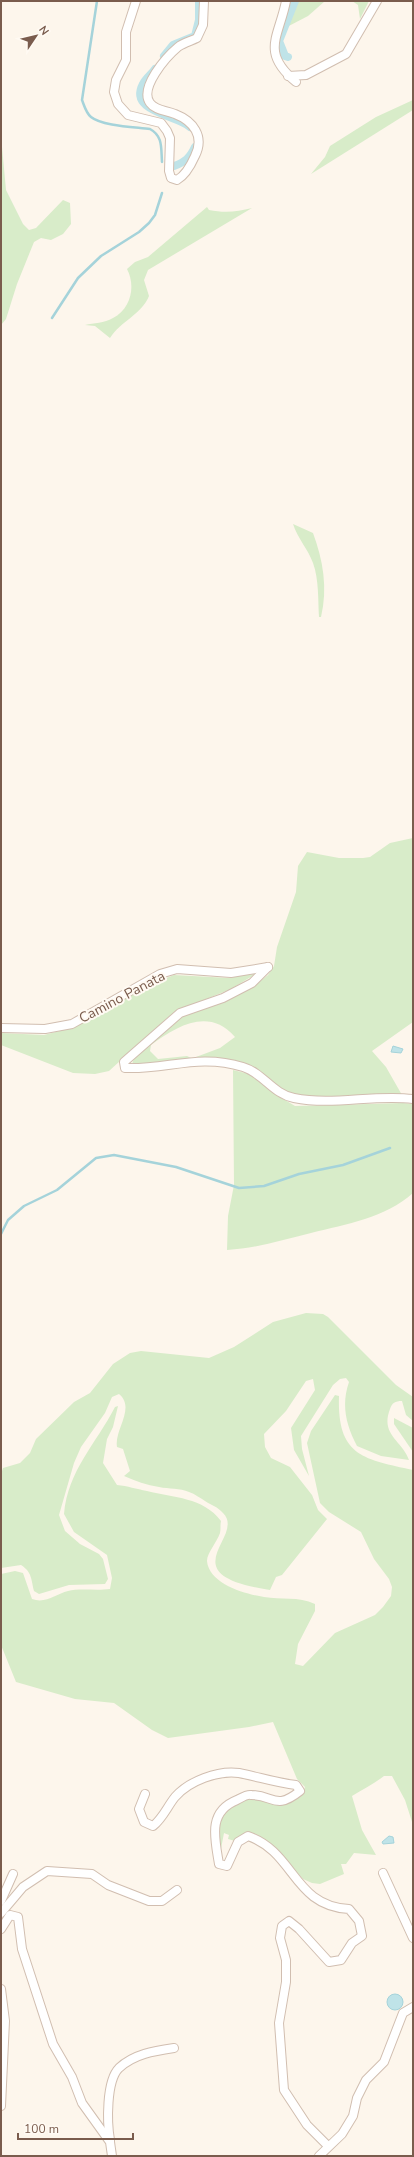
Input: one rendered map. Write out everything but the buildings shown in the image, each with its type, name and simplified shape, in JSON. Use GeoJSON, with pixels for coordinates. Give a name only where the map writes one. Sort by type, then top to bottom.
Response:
{"type":"FeatureCollection","features":[{"type":"Feature","properties":{"kind":"street"},"geometry":{"type":"LineString","coordinates":[[136,1],[126,32],[126,60],[116,80],[114,92],[118,104],[128,115],[161,123],[167,131],[170,138],[169,170],[171,178],[177,180],[183,177],[198,149],[199,139],[196,130],[192,123],[174,114],[156,109],[146,94],[148,84],[172,53],[179,46],[197,38],[203,25],[204,1]]}},
{"type":"Feature","properties":{"kind":"street"},"geometry":{"type":"LineString","coordinates":[[286,1],[274,44],[275,54],[288,76],[296,82]]}},
{"type":"Feature","properties":{"kind":"street"},"geometry":{"type":"LineString","coordinates":[[288,76],[306,74],[346,54],[377,1]]}},
{"type":"Feature","properties":{"kind":"street","name":"Camino Panata"},"geometry":{"type":"LineString","coordinates":[[1,1028],[45,1029],[72,1024],[160,974],[177,969],[231,973],[268,967],[252,983],[223,998],[180,1012],[124,1062],[125,1068],[190,1061],[219,1062],[253,1072],[275,1090],[294,1098],[361,1101],[413,1099]]}},
{"type":"Feature","properties":{"kind":"street"},"geometry":{"type":"LineString","coordinates":[[144,1794],[139,1809],[144,1822],[152,1826],[162,1818],[175,1797],[192,1784],[214,1775],[238,1773],[278,1783],[296,1785],[300,1791],[291,1799],[275,1802],[250,1794],[230,1803],[216,1818],[214,1839],[219,1864],[227,1866],[238,1842],[248,1836],[262,1841],[282,1861],[302,1887],[320,1903],[334,1908],[349,1909],[359,1921],[362,1936],[352,1943],[341,1960],[329,1962],[299,1929],[289,1921],[282,1926],[280,1938],[286,1960],[286,1982],[278,2023],[284,2090],[307,2125],[328,2146]]}},
{"type":"Feature","properties":{"kind":"street"},"geometry":{"type":"LineString","coordinates":[[1,1913],[24,1887],[47,1871],[92,1874],[108,1885],[149,1902],[162,1901],[177,1890]]}},
{"type":"Feature","properties":{"kind":"street"},"geometry":{"type":"LineString","coordinates":[[384,1873],[413,1938]]}},
{"type":"Feature","properties":{"kind":"street"},"geometry":{"type":"LineString","coordinates":[[1,1901],[13,1874]]}},
{"type":"Feature","properties":{"kind":"street"},"geometry":{"type":"LineString","coordinates":[[1,1929],[10,1915],[18,1916],[22,1949],[53,2044],[72,2076],[82,2103],[110,2142]]}},
{"type":"Feature","properties":{"kind":"street"},"geometry":{"type":"LineString","coordinates":[[1,1989],[5,2021],[1,2106]]}},
{"type":"Feature","properties":{"kind":"street"},"geometry":{"type":"LineString","coordinates":[[319,2156],[342,2134],[352,2116],[357,2098],[366,2080],[384,2062],[403,2013],[413,2007]]}},
{"type":"Feature","properties":{"kind":"street"},"geometry":{"type":"LineString","coordinates":[[112,2156],[107,2113],[111,2088],[118,2069],[133,2058],[153,2051],[174,2048]]}},
{"type":"Feature","properties":{"kind":"green space"},"geometry":{"type":"Polygon","coordinates":[[[293,1],[325,1],[308,16],[283,29],[293,1]]]}},
{"type":"Feature","properties":{"kind":"green space"},"geometry":{"type":"Polygon","coordinates":[[[352,1],[369,1],[360,19],[358,5],[352,1]]]}},
{"type":"Feature","properties":{"kind":"green space"},"geometry":{"type":"Polygon","coordinates":[[[413,100],[413,110],[311,174],[325,157],[330,146],[376,117],[413,100]]]}},
{"type":"Feature","properties":{"kind":"green space"},"geometry":{"type":"Polygon","coordinates":[[[1,136],[6,190],[23,224],[29,230],[36,228],[63,200],[70,203],[71,224],[63,234],[51,240],[41,238],[34,242],[17,284],[6,319],[1,325],[1,136]]]}},
{"type":"Feature","properties":{"kind":"green space"},"geometry":{"type":"Polygon","coordinates":[[[207,207],[209,210],[225,212],[252,208],[148,270],[144,280],[149,296],[146,302],[142,308],[110,338],[95,326],[85,325],[106,321],[119,314],[128,303],[130,296],[131,283],[127,269],[135,262],[148,257],[207,207]]]}},
{"type":"Feature","properties":{"kind":"green space"},"geometry":{"type":"Polygon","coordinates":[[[293,524],[313,533],[317,543],[322,564],[324,585],[321,617],[319,617],[315,569],[311,558],[293,524]]]}},
{"type":"Feature","properties":{"kind":"green space"},"geometry":{"type":"Polygon","coordinates":[[[413,838],[413,1022],[372,1051],[386,1067],[402,1095],[327,1097],[283,1091],[228,1061],[196,1057],[220,1048],[235,1037],[225,1028],[215,1023],[204,1021],[182,1026],[151,1045],[150,1051],[158,1059],[187,1056],[191,1058],[132,1065],[139,1053],[180,1016],[254,986],[268,975],[274,966],[277,947],[296,892],[298,866],[307,852],[339,858],[363,858],[370,857],[390,843],[413,838]]]}},
{"type":"Feature","properties":{"kind":"green space"},"geometry":{"type":"Polygon","coordinates":[[[259,972],[231,989],[174,1012],[109,1071],[95,1074],[73,1073],[1,1045],[1,1033],[44,1035],[75,1027],[143,987],[174,975],[229,978],[259,972]]]}},
{"type":"Feature","properties":{"kind":"green space"},"geometry":{"type":"Polygon","coordinates":[[[233,1070],[249,1074],[275,1094],[295,1106],[413,1104],[413,1193],[390,1209],[365,1219],[270,1243],[227,1250],[228,1216],[234,1185],[233,1070]]]}},
{"type":"Feature","properties":{"kind":"green space"},"geometry":{"type":"Polygon","coordinates":[[[306,1313],[323,1314],[328,1317],[396,1385],[413,1397],[413,1421],[406,1415],[402,1401],[393,1404],[388,1418],[388,1425],[393,1437],[402,1447],[409,1460],[381,1456],[357,1446],[350,1430],[346,1415],[345,1399],[349,1382],[346,1378],[340,1379],[333,1385],[301,1436],[302,1449],[309,1476],[294,1450],[291,1428],[315,1390],[313,1379],[306,1381],[286,1411],[264,1434],[265,1447],[271,1458],[290,1467],[312,1495],[318,1510],[327,1519],[282,1575],[276,1577],[270,1590],[239,1583],[222,1575],[216,1565],[216,1554],[226,1533],[228,1523],[223,1513],[219,1509],[186,1491],[150,1485],[124,1476],[130,1471],[123,1449],[117,1447],[118,1434],[125,1412],[124,1400],[119,1394],[112,1397],[105,1413],[81,1447],[74,1463],[59,1515],[65,1531],[80,1544],[99,1554],[103,1559],[108,1579],[105,1584],[69,1585],[39,1594],[34,1591],[29,1573],[21,1565],[1,1568],[1,1474],[3,1468],[20,1463],[30,1453],[36,1439],[74,1402],[90,1393],[113,1364],[130,1353],[141,1351],[209,1358],[234,1347],[273,1322],[306,1313]]]}},
{"type":"Feature","properties":{"kind":"green space"},"geometry":{"type":"Polygon","coordinates":[[[335,1395],[339,1396],[340,1416],[343,1431],[348,1443],[356,1451],[367,1458],[413,1470],[413,1825],[405,1800],[392,1776],[384,1776],[352,1796],[362,1830],[376,1855],[354,1853],[346,1864],[341,1864],[344,1874],[320,1884],[312,1883],[303,1879],[272,1846],[258,1835],[245,1833],[235,1841],[228,1839],[229,1835],[224,1833],[219,1859],[219,1818],[232,1805],[250,1797],[271,1803],[282,1803],[302,1795],[305,1787],[297,1779],[273,1722],[249,1727],[168,1738],[152,1730],[114,1703],[75,1699],[16,1682],[1,1645],[1,1574],[15,1571],[23,1573],[32,1599],[37,1600],[51,1598],[72,1590],[110,1589],[112,1578],[107,1555],[74,1532],[64,1514],[71,1484],[77,1471],[115,1407],[118,1406],[113,1427],[107,1439],[103,1463],[117,1485],[187,1500],[206,1507],[214,1513],[221,1521],[220,1532],[207,1558],[207,1561],[209,1569],[221,1582],[256,1596],[302,1600],[315,1604],[315,1611],[298,1644],[295,1664],[303,1666],[335,1633],[375,1615],[391,1596],[392,1587],[389,1579],[374,1559],[361,1532],[329,1512],[320,1503],[307,1443],[311,1431],[335,1395]]]}},
{"type":"Feature","properties":{"kind":"green space"},"geometry":{"type":"Polygon","coordinates":[[[394,1418],[413,1428],[413,1452],[394,1424],[394,1418]]]}},
{"type":"Feature","properties":{"kind":"water"},"geometry":{"type":"Polygon","coordinates":[[[393,1046],[403,1049],[401,1053],[391,1052],[393,1046]]]}},
{"type":"Feature","properties":{"kind":"water"},"geometry":{"type":"Polygon","coordinates":[[[389,1836],[393,1837],[394,1843],[383,1844],[382,1842],[389,1836]]]}},
{"type":"Feature","properties":{"kind":"water"},"geometry":{"type":"Polygon","coordinates":[[[395,1994],[401,1996],[403,2002],[401,2008],[395,2010],[389,2008],[387,2002],[389,1996],[395,1994]]]}},
{"type":"Feature","properties":{"kind":"waterway"},"geometry":{"type":"LineString","coordinates":[[97,1],[82,100],[84,107],[89,115],[96,120],[128,127],[150,129],[159,139],[162,162]]}},
{"type":"Feature","properties":{"kind":"waterway"},"geometry":{"type":"LineString","coordinates":[[164,56],[173,45],[195,36],[199,20],[199,1]]}},
{"type":"Feature","properties":{"kind":"waterway"},"geometry":{"type":"LineString","coordinates":[[288,57],[285,56],[279,41],[295,1]]}},
{"type":"Feature","properties":{"kind":"waterway"},"geometry":{"type":"LineString","coordinates":[[155,69],[143,84],[140,93],[142,101],[156,112],[184,123],[190,127]]}},
{"type":"Feature","properties":{"kind":"waterway"},"geometry":{"type":"LineString","coordinates":[[174,166],[187,159],[195,147]]}},
{"type":"Feature","properties":{"kind":"waterway"},"geometry":{"type":"LineString","coordinates":[[52,318],[78,278],[101,256],[139,232],[149,223],[155,215],[162,193]]}},
{"type":"Feature","properties":{"kind":"waterway"},"geometry":{"type":"LineString","coordinates":[[1,1234],[8,1220],[24,1206],[57,1190],[96,1158],[114,1155],[176,1167],[239,1188],[264,1186],[299,1174],[343,1165],[390,1148]]}}]}
